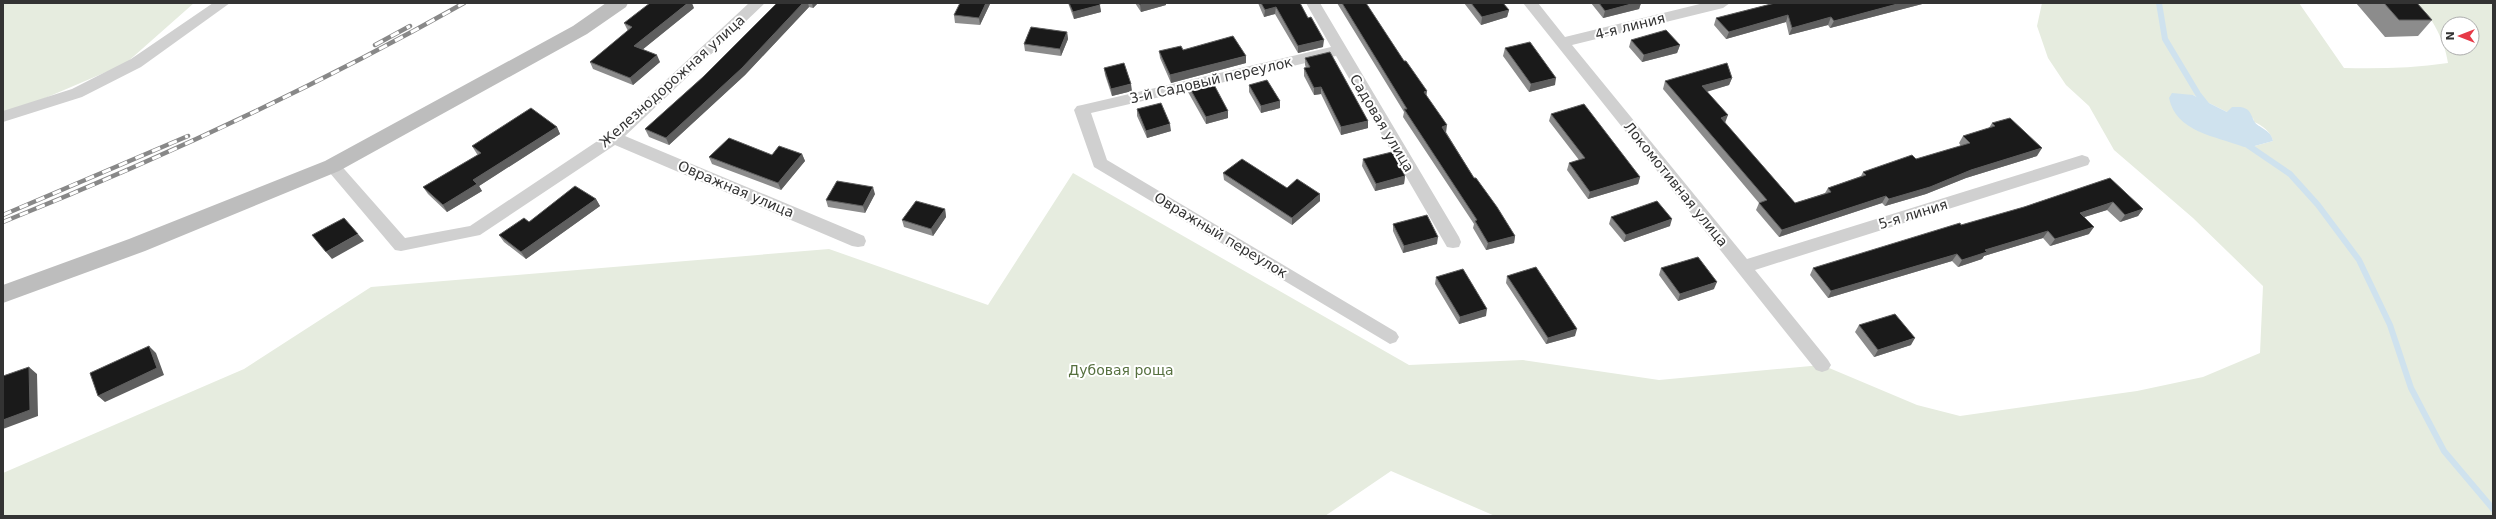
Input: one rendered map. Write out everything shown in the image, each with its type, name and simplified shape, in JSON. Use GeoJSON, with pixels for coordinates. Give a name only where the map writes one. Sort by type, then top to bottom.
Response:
{"type":"FeatureCollection","features":[{"type":"Feature","properties":{"kind":"street"},"geometry":{"type":"LineString","coordinates":[[3,117],[77,93],[136,63],[223,3]]}},
{"type":"Feature","properties":{"kind":"street"},"geometry":{"type":"LineString","coordinates":[[3,294],[137,245],[332,166],[580,30],[619,3]]}},
{"type":"Feature","properties":{"kind":"street","name":"Железнодорожная улица"},"geometry":{"type":"LineString","coordinates":[[332,166],[401,245],[474,231],[614,138],[758,3]]}},
{"type":"Feature","properties":{"kind":"street","name":"Садовая улица"},"geometry":{"type":"LineString","coordinates":[[1313,3],[1453,242]]}},
{"type":"Feature","properties":{"kind":"street","name":"Локомотивная улица"},"geometry":{"type":"LineString","coordinates":[[1530,3],[1822,366]]}},
{"type":"Feature","properties":{"kind":"street","name":"4-я линия"},"geometry":{"type":"LineString","coordinates":[[1561,43],[1723,3]]}},
{"type":"Feature","properties":{"kind":"street","name":"3-й Садовый переулок"},"geometry":{"type":"LineString","coordinates":[[1082,110],[1340,50]]}},
{"type":"Feature","properties":{"kind":"street","name":"Овражный переулок"},"geometry":{"type":"LineString","coordinates":[[1082,110],[1100,163],[1390,337]]}},
{"type":"Feature","properties":{"kind":"street","name":"Овражная улица"},"geometry":{"type":"LineString","coordinates":[[614,138],[858,241]]}},
{"type":"Feature","properties":{"kind":"street","name":"5-я линия"},"geometry":{"type":"LineString","coordinates":[[1743,267],[2082,161]]}},
{"type":"Feature","properties":{"kind":"green space"},"geometry":{"type":"Polygon","coordinates":[[[3,3],[194,3],[125,64],[3,116],[3,3]]]}},
{"type":"Feature","properties":{"kind":"green space","name":"Дубовая роща"},"geometry":{"type":"Polygon","coordinates":[[[2042,3],[2299,3],[2344,68],[2396,68],[2448,63],[2446,56],[2480,56],[2480,16],[2440,16],[2440,36],[2428,15],[2416,3],[2493,3],[2493,516],[1495,516],[1391,471],[1325,516],[3,516],[3,473],[244,369],[371,287],[829,249],[988,305],[1073,173],[1409,365],[1523,360],[1659,380],[1822,365],[1917,405],[1960,416],[2137,391],[2203,377],[2260,353],[2263,286],[2193,218],[2114,150],[2089,106],[2066,85],[2048,58],[2037,26],[2042,3]],[[2193,95],[2199,131],[2251,147],[2273,141],[2268,132],[2254,122],[2253,118],[2227,112],[2193,95]]]}},
{"type":"Feature","properties":{"kind":"water"},"geometry":{"type":"Polygon","coordinates":[[[2172,93],[2193,95],[2227,112],[2232,107],[2246,109],[2250,112],[2254,121],[2270,134],[2273,141],[2251,147],[2244,147],[2198,131],[2188,126],[2173,109],[2169,98],[2172,93]]]}},
{"type":"Feature","properties":{"kind":"building"},"geometry":{"type":"Polygon","coordinates":[[[650,3],[688,3],[634,46],[657,55],[630,78],[590,62],[632,27],[624,23],[650,3]]]}},
{"type":"Feature","properties":{"kind":"building"},"geometry":{"type":"Polygon","coordinates":[[[777,3],[803,3],[742,68],[666,138],[645,129],[703,77],[777,3]]]}},
{"type":"Feature","properties":{"kind":"building"},"geometry":{"type":"Polygon","coordinates":[[[960,3],[986,3],[979,18],[954,15],[960,3]]]}},
{"type":"Feature","properties":{"kind":"building"},"geometry":{"type":"Polygon","coordinates":[[[1069,3],[1099,3],[1100,5],[1073,12],[1069,3]]]}},
{"type":"Feature","properties":{"kind":"building"},"geometry":{"type":"Polygon","coordinates":[[[1261,3],[1300,3],[1308,18],[1311,17],[1324,40],[1298,46],[1276,7],[1265,10],[1261,3]]]}},
{"type":"Feature","properties":{"kind":"building"},"geometry":{"type":"Polygon","coordinates":[[[1342,3],[1366,3],[1404,61],[1406,61],[1427,91],[1424,92],[1447,125],[1442,127],[1474,178],[1476,178],[1497,207],[1515,236],[1488,243],[1475,221],[1477,220],[1404,109],[1407,109],[1342,3]]]}},
{"type":"Feature","properties":{"kind":"building"},"geometry":{"type":"Polygon","coordinates":[[[1471,3],[1503,3],[1509,10],[1482,17],[1471,3]]]}},
{"type":"Feature","properties":{"kind":"building"},"geometry":{"type":"Polygon","coordinates":[[[1599,3],[1635,3],[1605,11],[1599,3]]]}},
{"type":"Feature","properties":{"kind":"building"},"geometry":{"type":"Polygon","coordinates":[[[1775,3],[1901,3],[1834,21],[1831,17],[1792,28],[1788,15],[1729,32],[1716,18],[1775,3]]]}},
{"type":"Feature","properties":{"kind":"building"},"geometry":{"type":"Polygon","coordinates":[[[2384,3],[2417,3],[2432,20],[2399,20],[2384,3]]]}},
{"type":"Feature","properties":{"kind":"building"},"geometry":{"type":"Polygon","coordinates":[[[1031,27],[1067,32],[1060,49],[1024,44],[1031,27]]]}},
{"type":"Feature","properties":{"kind":"building"},"geometry":{"type":"Polygon","coordinates":[[[1666,30],[1680,45],[1644,55],[1631,40],[1666,30]]]}},
{"type":"Feature","properties":{"kind":"building"},"geometry":{"type":"Polygon","coordinates":[[[1233,36],[1246,56],[1170,75],[1159,51],[1181,46],[1183,50],[1233,36]]]}},
{"type":"Feature","properties":{"kind":"building"},"geometry":{"type":"Polygon","coordinates":[[[1530,42],[1556,78],[1531,84],[1505,48],[1530,42]]]}},
{"type":"Feature","properties":{"kind":"building"},"geometry":{"type":"Polygon","coordinates":[[[1330,52],[1368,121],[1341,127],[1321,87],[1314,88],[1304,68],[1310,67],[1305,58],[1330,52]]]}},
{"type":"Feature","properties":{"kind":"building"},"geometry":{"type":"Polygon","coordinates":[[[1124,63],[1131,84],[1111,89],[1104,68],[1124,63]]]}},
{"type":"Feature","properties":{"kind":"building"},"geometry":{"type":"Polygon","coordinates":[[[1727,63],[1732,78],[1702,86],[1728,115],[1721,118],[1795,203],[1831,192],[1828,188],[1866,175],[1863,172],[1912,155],[1916,159],[1970,143],[1963,136],[1995,126],[1992,123],[2010,118],[2042,148],[1971,170],[1930,187],[1889,199],[1886,196],[1782,230],[1759,203],[1767,200],[1665,81],[1727,63]]]}},
{"type":"Feature","properties":{"kind":"building"},"geometry":{"type":"Polygon","coordinates":[[[1211,79],[1228,111],[1206,117],[1188,85],[1211,79]]]}},
{"type":"Feature","properties":{"kind":"building"},"geometry":{"type":"Polygon","coordinates":[[[1267,80],[1280,101],[1261,106],[1249,85],[1267,80]]]}},
{"type":"Feature","properties":{"kind":"building"},"geometry":{"type":"Polygon","coordinates":[[[1161,103],[1170,124],[1146,131],[1137,109],[1161,103]]]}},
{"type":"Feature","properties":{"kind":"building"},"geometry":{"type":"Polygon","coordinates":[[[1584,104],[1640,177],[1590,192],[1569,163],[1585,158],[1551,114],[1584,104]]]}},
{"type":"Feature","properties":{"kind":"building"},"geometry":{"type":"Polygon","coordinates":[[[531,108],[557,127],[473,180],[477,184],[443,205],[423,187],[481,153],[472,146],[531,108]]]}},
{"type":"Feature","properties":{"kind":"building"},"geometry":{"type":"Polygon","coordinates":[[[729,138],[772,155],[779,146],[802,154],[778,183],[709,157],[729,138]]]}},
{"type":"Feature","properties":{"kind":"building"},"geometry":{"type":"Polygon","coordinates":[[[1392,152],[1405,176],[1376,184],[1363,159],[1392,152]]]}},
{"type":"Feature","properties":{"kind":"building"},"geometry":{"type":"Polygon","coordinates":[[[1242,159],[1287,188],[1297,179],[1320,194],[1292,218],[1223,173],[1242,159]]]}},
{"type":"Feature","properties":{"kind":"building"},"geometry":{"type":"Polygon","coordinates":[[[2110,178],[2143,209],[2125,215],[2113,202],[2080,213],[2094,227],[2055,239],[2048,231],[1985,250],[1987,252],[1962,260],[1957,254],[1831,291],[1813,268],[1960,223],[1961,225],[2024,207],[2110,178]]]}},
{"type":"Feature","properties":{"kind":"building"},"geometry":{"type":"Polygon","coordinates":[[[837,181],[873,187],[863,206],[826,200],[837,181]]]}},
{"type":"Feature","properties":{"kind":"building"},"geometry":{"type":"Polygon","coordinates":[[[575,186],[596,199],[521,252],[499,235],[524,218],[529,222],[575,186]]]}},
{"type":"Feature","properties":{"kind":"building"},"geometry":{"type":"Polygon","coordinates":[[[916,201],[945,209],[931,229],[902,220],[916,201]]]}},
{"type":"Feature","properties":{"kind":"building"},"geometry":{"type":"Polygon","coordinates":[[[1657,201],[1672,219],[1626,235],[1611,217],[1657,201]]]}},
{"type":"Feature","properties":{"kind":"building"},"geometry":{"type":"Polygon","coordinates":[[[1427,215],[1438,237],[1404,246],[1393,224],[1427,215]]]}},
{"type":"Feature","properties":{"kind":"building"},"geometry":{"type":"Polygon","coordinates":[[[344,218],[358,234],[326,252],[312,235],[344,218]]]}},
{"type":"Feature","properties":{"kind":"building"},"geometry":{"type":"Polygon","coordinates":[[[1698,257],[1717,282],[1680,294],[1661,268],[1698,257]]]}},
{"type":"Feature","properties":{"kind":"building"},"geometry":{"type":"Polygon","coordinates":[[[1536,267],[1577,329],[1548,338],[1507,276],[1536,267]]]}},
{"type":"Feature","properties":{"kind":"building"},"geometry":{"type":"Polygon","coordinates":[[[1463,269],[1487,309],[1460,317],[1436,277],[1463,269]]]}},
{"type":"Feature","properties":{"kind":"building"},"geometry":{"type":"Polygon","coordinates":[[[1895,314],[1915,338],[1878,350],[1859,325],[1895,314]]]}},
{"type":"Feature","properties":{"kind":"building"},"geometry":{"type":"Polygon","coordinates":[[[149,346],[157,368],[98,396],[90,373],[149,346]]]}},
{"type":"Feature","properties":{"kind":"building"},"geometry":{"type":"Polygon","coordinates":[[[29,367],[30,410],[3,420],[3,376],[29,367]]]}},
{"type":"Feature","properties":{"kind":"waterway"},"geometry":{"type":"LineString","coordinates":[[2159,3],[2165,39],[2198,94],[2209,108]]}},
{"type":"Feature","properties":{"kind":"waterway"},"geometry":{"type":"LineString","coordinates":[[2246,144],[2290,174],[2318,205],[2359,260],[2390,325],[2411,388],[2444,451],[2493,509]]}},
{"type":"Feature","properties":{"kind":"railway"},"geometry":{"type":"LineString","coordinates":[[3,222],[121,173],[237,120],[351,64],[464,3]]}},
{"type":"Feature","properties":{"kind":"railway"},"geometry":{"type":"LineString","coordinates":[[375,45],[410,26]]}},
{"type":"Feature","properties":{"kind":"railway"},"geometry":{"type":"LineString","coordinates":[[3,215],[188,136]]}}]}
